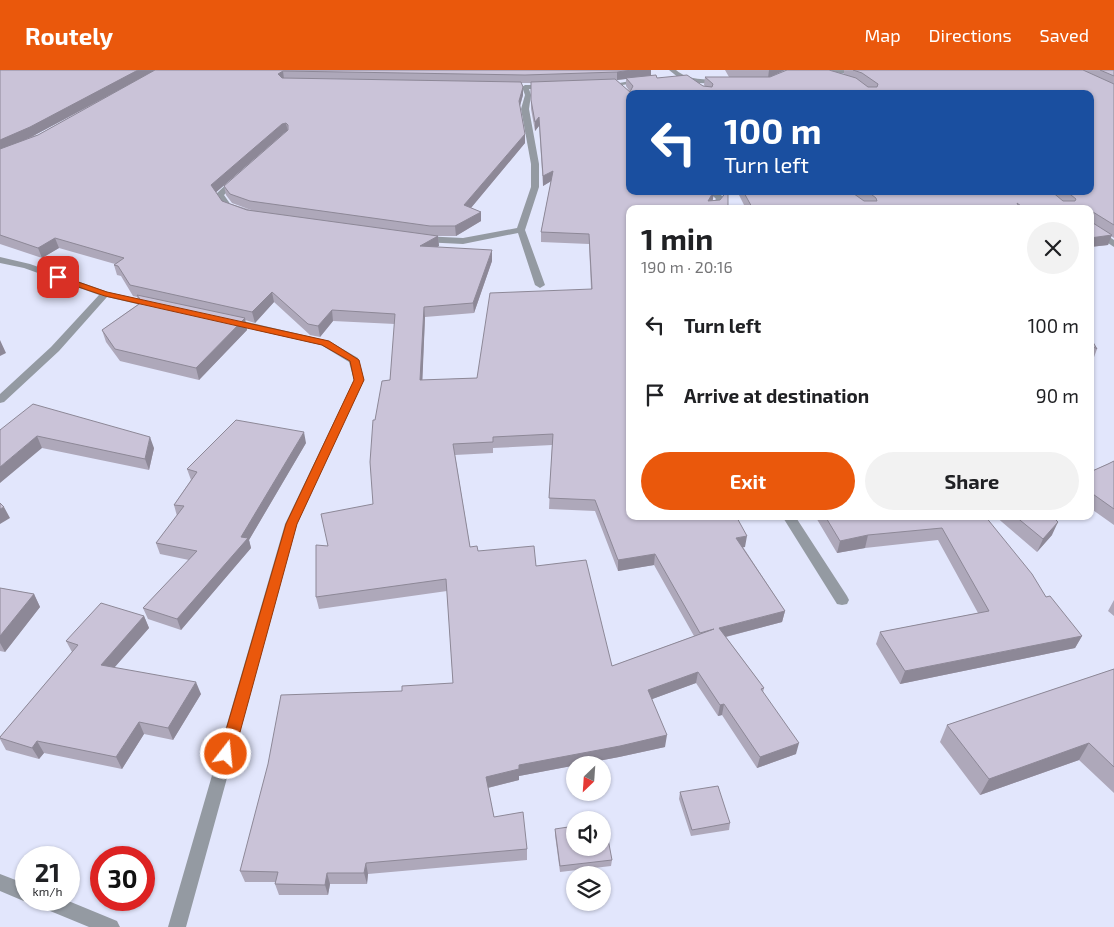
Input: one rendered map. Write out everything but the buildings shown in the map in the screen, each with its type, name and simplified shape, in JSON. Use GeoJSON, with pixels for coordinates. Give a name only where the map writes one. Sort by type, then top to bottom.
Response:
{"type":"FeatureCollection","features":[{"type":"Feature","properties":{"kind":"street"},"geometry":{"type":"LineString","coordinates":[[672,70],[679,76],[691,80],[703,90]]}},
{"type":"Feature","properties":{"kind":"street"},"geometry":{"type":"LineString","coordinates":[[820,71],[848,81]]}},
{"type":"Feature","properties":{"kind":"street"},"geometry":{"type":"LineString","coordinates":[[812,72],[868,71]]}},
{"type":"Feature","properties":{"kind":"street"},"geometry":{"type":"LineString","coordinates":[[608,85],[650,80]]}},
{"type":"Feature","properties":{"kind":"street"},"geometry":{"type":"LineString","coordinates":[[674,80],[728,82]]}},
{"type":"Feature","properties":{"kind":"street"},"geometry":{"type":"LineString","coordinates":[[617,84],[626,93]]}},
{"type":"Feature","properties":{"kind":"street"},"geometry":{"type":"LineString","coordinates":[[515,87],[553,87]]}},
{"type":"Feature","properties":{"kind":"street"},"geometry":{"type":"LineString","coordinates":[[525,87],[528,95],[525,109],[535,164],[535,187],[521,230],[540,284]]}},
{"type":"Feature","properties":{"kind":"street"},"geometry":{"type":"LineString","coordinates":[[241,175],[219,195],[228,207],[243,212]]}},
{"type":"Feature","properties":{"kind":"street"},"geometry":{"type":"LineString","coordinates":[[716,195],[721,199],[716,205]]}},
{"type":"Feature","properties":{"kind":"street"},"geometry":{"type":"LineString","coordinates":[[412,238],[431,241],[463,241],[521,230]]}},
{"type":"Feature","properties":{"kind":"street"},"geometry":{"type":"LineString","coordinates":[[1094,230],[1114,244]]}},
{"type":"Feature","properties":{"kind":"street"},"geometry":{"type":"LineString","coordinates":[[0,260],[27,266],[105,294],[171,308]]}},
{"type":"Feature","properties":{"kind":"street"},"geometry":{"type":"LineString","coordinates":[[0,400],[55,349],[105,294]]}},
{"type":"Feature","properties":{"kind":"street"},"geometry":{"type":"LineString","coordinates":[[177,927],[292,524],[359,380],[354,360],[326,343],[219,319]]}},
{"type":"Feature","properties":{"kind":"street"},"geometry":{"type":"LineString","coordinates":[[791,520],[842,600]]}},
{"type":"Feature","properties":{"kind":"street"},"geometry":{"type":"LineString","coordinates":[[0,882],[15,888]]}},
{"type":"Feature","properties":{"kind":"street"},"geometry":{"type":"LineString","coordinates":[[71,911],[111,927]]}},
{"type":"Feature","properties":{"kind":"route"},"geometry":{"type":"LineString","coordinates":[[58,277],[105,294],[326,343],[344,352],[354,360],[359,380],[292,524],[226,754]]}}]}
